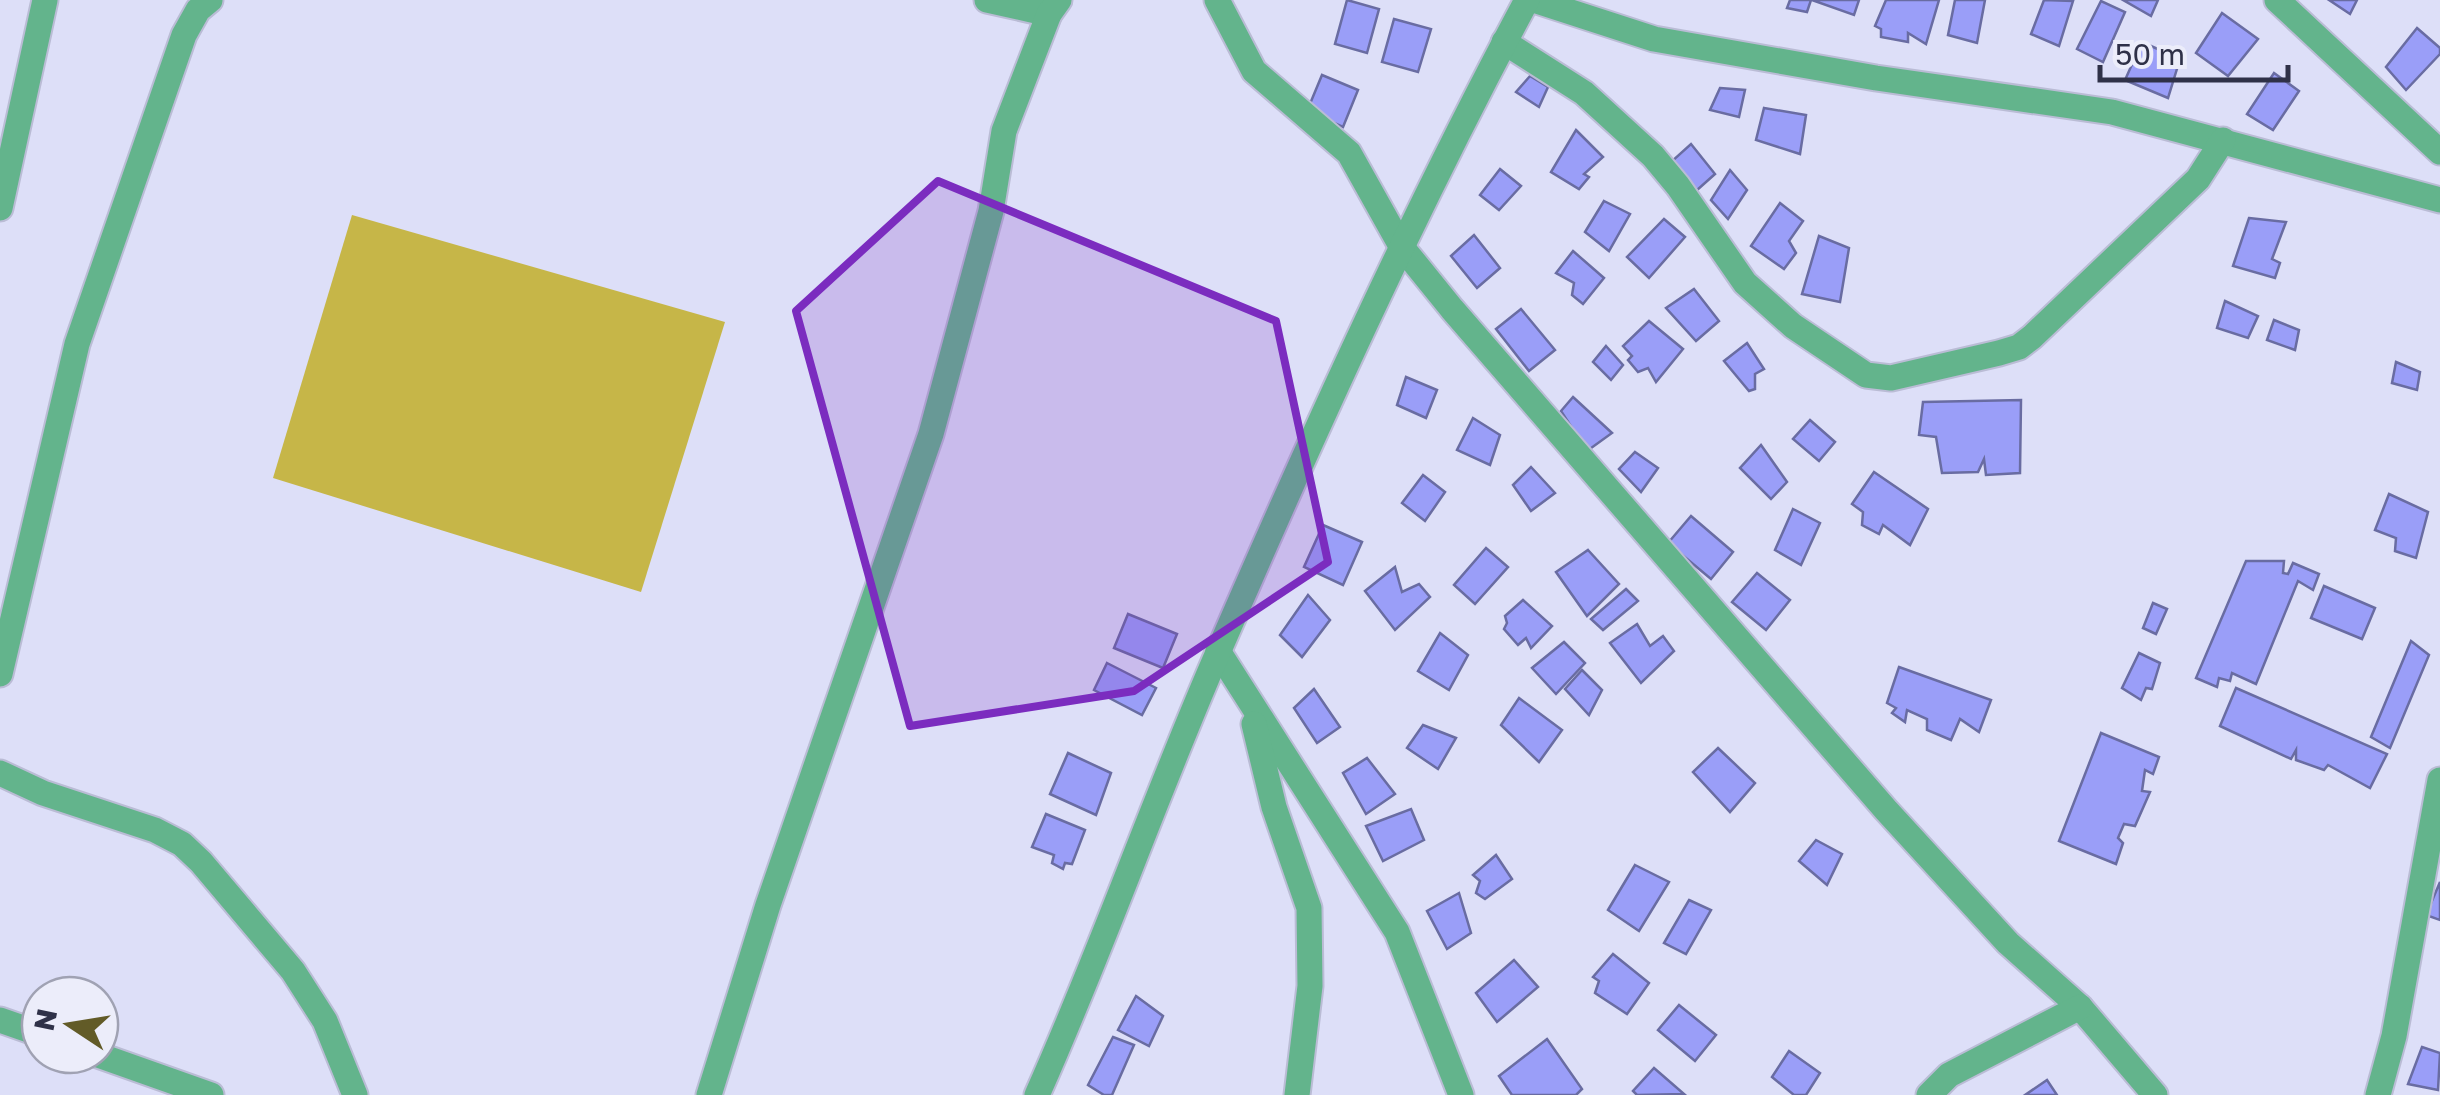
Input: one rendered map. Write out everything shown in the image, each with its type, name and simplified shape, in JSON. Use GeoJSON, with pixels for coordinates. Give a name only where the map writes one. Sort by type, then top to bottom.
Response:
{"type":"FeatureCollection","features":[{"type":"Feature","properties":{"kind":"street"},"geometry":{"type":"LineString","coordinates":[[0,208],[45,0]]}},
{"type":"Feature","properties":{"kind":"street"},"geometry":{"type":"LineString","coordinates":[[0,674],[77,344],[184,35],[198,10],[210,0]]}},
{"type":"Feature","properties":{"kind":"street"},"geometry":{"type":"LineString","coordinates":[[709,1095],[768,904],[931,434],[991,211],[1004,130],[1054,7],[987,0]]}},
{"type":"Feature","properties":{"kind":"street"},"geometry":{"type":"LineString","coordinates":[[1217,0],[1254,71],[1349,153],[1401,246],[1452,309],[1886,810],[2008,943],[2080,1007],[2155,1095]]}},
{"type":"Feature","properties":{"kind":"street"},"geometry":{"type":"LineString","coordinates":[[1037,1095],[1088,982],[1218,651],[1401,246],[1504,42],[1530,0],[1654,38],[1876,78],[2112,112],[2440,200]]}},
{"type":"Feature","properties":{"kind":"street"},"geometry":{"type":"LineString","coordinates":[[2277,0],[2440,152]]}},
{"type":"Feature","properties":{"kind":"street"},"geometry":{"type":"LineString","coordinates":[[1504,42],[1584,93],[1653,156],[1745,283],[1767,304],[1840,360],[1866,374],[1891,378],[1999,353],[2032,337],[2198,179],[2222,140]]}},
{"type":"Feature","properties":{"kind":"street"},"geometry":{"type":"LineString","coordinates":[[1218,651],[1396,932],[1461,1095]]}},
{"type":"Feature","properties":{"kind":"street"},"geometry":{"type":"LineString","coordinates":[[1250,704],[1274,807],[1309,908],[1310,986],[1297,1095]]}},
{"type":"Feature","properties":{"kind":"street"},"geometry":{"type":"LineString","coordinates":[[0,773],[43,793],[154,830],[182,844],[202,862],[293,971],[325,1021],[356,1095]]}},
{"type":"Feature","properties":{"kind":"street"},"geometry":{"type":"LineString","coordinates":[[2378,1095],[2394,1036],[2440,780]]}},
{"type":"Feature","properties":{"kind":"street"},"geometry":{"type":"LineString","coordinates":[[1928,1095],[1949,1075],[2080,1007]]}},
{"type":"Feature","properties":{"kind":"street"},"geometry":{"type":"LineString","coordinates":[[120,1063],[211,1095]]}},
{"type":"Feature","properties":{"kind":"highlighted area"},"geometry":{"type":"Polygon","coordinates":[[[938,181],[1276,321],[1328,562],[1134,691],[910,726],[796,311],[938,181]]]}},
{"type":"Feature","properties":{"kind":"shaded area"},"geometry":{"type":"Polygon","coordinates":[[[352,215],[725,322],[641,592],[273,478],[352,215]]]}},
{"type":"Feature","properties":{"kind":"building"},"geometry":{"type":"Polygon","coordinates":[[[1347,0],[1379,9],[1367,53],[1335,44],[1347,0]]]}},
{"type":"Feature","properties":{"kind":"building"},"geometry":{"type":"Polygon","coordinates":[[[1790,0],[1811,0],[1807,12],[1787,8],[1790,0]]]}},
{"type":"Feature","properties":{"kind":"building"},"geometry":{"type":"Polygon","coordinates":[[[1812,0],[1859,0],[1854,15],[1812,0]]]}},
{"type":"Feature","properties":{"kind":"building"},"geometry":{"type":"Polygon","coordinates":[[[1886,0],[1939,0],[1926,44],[1908,33],[1908,42],[1881,37],[1881,29],[1875,26],[1886,0]]]}},
{"type":"Feature","properties":{"kind":"building"},"geometry":{"type":"Polygon","coordinates":[[[1955,0],[1985,0],[1977,43],[1948,35],[1955,0]]]}},
{"type":"Feature","properties":{"kind":"building"},"geometry":{"type":"Polygon","coordinates":[[[2044,0],[2073,1],[2059,46],[2031,34],[2044,0]]]}},
{"type":"Feature","properties":{"kind":"building"},"geometry":{"type":"Polygon","coordinates":[[[2123,0],[2158,0],[2151,16],[2123,0]]]}},
{"type":"Feature","properties":{"kind":"building"},"geometry":{"type":"Polygon","coordinates":[[[2329,0],[2357,0],[2350,14],[2329,0]]]}},
{"type":"Feature","properties":{"kind":"building"},"geometry":{"type":"Polygon","coordinates":[[[2101,1],[2125,12],[2103,62],[2077,49],[2101,1]]]}},
{"type":"Feature","properties":{"kind":"building"},"geometry":{"type":"Polygon","coordinates":[[[2222,13],[2258,39],[2228,76],[2196,53],[2222,13]]]}},
{"type":"Feature","properties":{"kind":"building"},"geometry":{"type":"Polygon","coordinates":[[[1394,19],[1431,29],[1418,72],[1382,62],[1394,19]]]}},
{"type":"Feature","properties":{"kind":"building"},"geometry":{"type":"Polygon","coordinates":[[[2417,28],[2440,48],[2440,54],[2406,90],[2386,67],[2417,28]]]}},
{"type":"Feature","properties":{"kind":"building"},"geometry":{"type":"Polygon","coordinates":[[[2142,42],[2180,59],[2168,98],[2125,80],[2142,42]]]}},
{"type":"Feature","properties":{"kind":"building"},"geometry":{"type":"Polygon","coordinates":[[[2274,73],[2299,91],[2273,130],[2247,114],[2274,73]]]}},
{"type":"Feature","properties":{"kind":"building"},"geometry":{"type":"Polygon","coordinates":[[[1322,75],[1358,90],[1343,127],[1307,111],[1322,75]]]}},
{"type":"Feature","properties":{"kind":"building"},"geometry":{"type":"Polygon","coordinates":[[[1530,76],[1548,87],[1539,107],[1516,92],[1530,76]]]}},
{"type":"Feature","properties":{"kind":"building"},"geometry":{"type":"Polygon","coordinates":[[[1720,88],[1745,90],[1739,117],[1710,110],[1720,88]]]}},
{"type":"Feature","properties":{"kind":"building"},"geometry":{"type":"Polygon","coordinates":[[[1764,108],[1806,115],[1800,154],[1756,140],[1764,108]]]}},
{"type":"Feature","properties":{"kind":"building"},"geometry":{"type":"Polygon","coordinates":[[[1576,130],[1603,157],[1584,174],[1589,177],[1579,189],[1551,172],[1576,130]]]}},
{"type":"Feature","properties":{"kind":"building"},"geometry":{"type":"Polygon","coordinates":[[[1691,144],[1715,174],[1696,191],[1671,162],[1691,144]]]}},
{"type":"Feature","properties":{"kind":"building"},"geometry":{"type":"Polygon","coordinates":[[[1500,169],[1521,186],[1499,210],[1480,195],[1500,169]]]}},
{"type":"Feature","properties":{"kind":"building"},"geometry":{"type":"Polygon","coordinates":[[[1730,170],[1747,190],[1728,219],[1711,200],[1730,170]]]}},
{"type":"Feature","properties":{"kind":"building"},"geometry":{"type":"Polygon","coordinates":[[[1604,201],[1630,214],[1609,251],[1585,232],[1604,201]]]}},
{"type":"Feature","properties":{"kind":"building"},"geometry":{"type":"Polygon","coordinates":[[[1780,203],[1803,221],[1789,241],[1796,253],[1784,269],[1751,246],[1780,203]]]}},
{"type":"Feature","properties":{"kind":"building"},"geometry":{"type":"Polygon","coordinates":[[[2249,218],[2286,222],[2272,259],[2280,263],[2275,278],[2233,266],[2249,218]]]}},
{"type":"Feature","properties":{"kind":"building"},"geometry":{"type":"Polygon","coordinates":[[[1664,219],[1685,237],[1649,278],[1627,257],[1664,219]]]}},
{"type":"Feature","properties":{"kind":"building"},"geometry":{"type":"Polygon","coordinates":[[[1474,235],[1500,268],[1477,288],[1451,256],[1474,235]]]}},
{"type":"Feature","properties":{"kind":"building"},"geometry":{"type":"Polygon","coordinates":[[[1819,236],[1849,248],[1840,302],[1802,294],[1819,236]]]}},
{"type":"Feature","properties":{"kind":"building"},"geometry":{"type":"Polygon","coordinates":[[[1573,251],[1604,278],[1583,304],[1572,295],[1574,283],[1556,273],[1573,251]]]}},
{"type":"Feature","properties":{"kind":"building"},"geometry":{"type":"Polygon","coordinates":[[[1694,289],[1719,321],[1696,341],[1666,308],[1694,289]]]}},
{"type":"Feature","properties":{"kind":"building"},"geometry":{"type":"Polygon","coordinates":[[[2225,301],[2258,316],[2248,338],[2217,328],[2225,301]]]}},
{"type":"Feature","properties":{"kind":"building"},"geometry":{"type":"Polygon","coordinates":[[[1521,309],[1555,350],[1529,371],[1496,329],[1521,309]]]}},
{"type":"Feature","properties":{"kind":"building"},"geometry":{"type":"Polygon","coordinates":[[[2274,320],[2299,330],[2295,350],[2267,340],[2274,320]]]}},
{"type":"Feature","properties":{"kind":"building"},"geometry":{"type":"Polygon","coordinates":[[[1649,321],[1683,349],[1656,382],[1648,368],[1638,372],[1623,346],[1649,321]]]}},
{"type":"Feature","properties":{"kind":"building"},"geometry":{"type":"Polygon","coordinates":[[[1747,343],[1764,369],[1755,374],[1755,389],[1749,391],[1724,361],[1747,343]]]}},
{"type":"Feature","properties":{"kind":"building"},"geometry":{"type":"Polygon","coordinates":[[[1606,346],[1623,365],[1611,380],[1593,362],[1606,346]]]}},
{"type":"Feature","properties":{"kind":"building"},"geometry":{"type":"Polygon","coordinates":[[[2396,362],[2420,372],[2417,390],[2392,383],[2396,362]]]}},
{"type":"Feature","properties":{"kind":"building"},"geometry":{"type":"Polygon","coordinates":[[[1406,377],[1437,390],[1426,418],[1397,405],[1406,377]]]}},
{"type":"Feature","properties":{"kind":"building"},"geometry":{"type":"Polygon","coordinates":[[[1573,397],[1612,433],[1587,451],[1561,411],[1573,397]]]}},
{"type":"Feature","properties":{"kind":"building"},"geometry":{"type":"Polygon","coordinates":[[[2021,400],[2020,473],[1986,475],[1984,459],[1978,472],[1942,473],[1936,437],[1919,435],[1923,402],[2021,400]]]}},
{"type":"Feature","properties":{"kind":"building"},"geometry":{"type":"Polygon","coordinates":[[[1473,418],[1500,435],[1490,465],[1457,450],[1473,418]]]}},
{"type":"Feature","properties":{"kind":"building"},"geometry":{"type":"Polygon","coordinates":[[[1810,420],[1835,442],[1819,461],[1793,439],[1810,420]]]}},
{"type":"Feature","properties":{"kind":"building"},"geometry":{"type":"Polygon","coordinates":[[[1761,445],[1787,482],[1771,499],[1740,468],[1761,445]]]}},
{"type":"Feature","properties":{"kind":"building"},"geometry":{"type":"Polygon","coordinates":[[[1635,452],[1658,468],[1641,492],[1619,469],[1635,452]]]}},
{"type":"Feature","properties":{"kind":"building"},"geometry":{"type":"Polygon","coordinates":[[[1531,467],[1555,493],[1531,511],[1513,485],[1531,467]]]}},
{"type":"Feature","properties":{"kind":"building"},"geometry":{"type":"Polygon","coordinates":[[[1874,472],[1928,509],[1910,545],[1883,525],[1879,534],[1862,525],[1863,512],[1852,504],[1874,472]]]}},
{"type":"Feature","properties":{"kind":"building"},"geometry":{"type":"Polygon","coordinates":[[[1423,475],[1445,492],[1425,521],[1402,503],[1423,475]]]}},
{"type":"Feature","properties":{"kind":"building"},"geometry":{"type":"Polygon","coordinates":[[[2389,494],[2428,512],[2416,558],[2395,551],[2396,538],[2375,530],[2389,494]]]}},
{"type":"Feature","properties":{"kind":"building"},"geometry":{"type":"Polygon","coordinates":[[[1793,509],[1820,523],[1801,565],[1775,550],[1793,509]]]}},
{"type":"Feature","properties":{"kind":"building"},"geometry":{"type":"Polygon","coordinates":[[[1691,516],[1733,552],[1711,579],[1668,543],[1691,516]]]}},
{"type":"Feature","properties":{"kind":"building"},"geometry":{"type":"Polygon","coordinates":[[[1323,525],[1362,542],[1343,585],[1304,567],[1323,525]]]}},
{"type":"Feature","properties":{"kind":"building"},"geometry":{"type":"Polygon","coordinates":[[[1486,548],[1508,567],[1475,604],[1454,585],[1486,548]]]}},
{"type":"Feature","properties":{"kind":"building"},"geometry":{"type":"Polygon","coordinates":[[[1588,550],[1619,584],[1587,616],[1556,572],[1588,550]]]}},
{"type":"Feature","properties":{"kind":"building"},"geometry":{"type":"Polygon","coordinates":[[[2246,561],[2284,561],[2283,573],[2288,574],[2293,563],[2319,574],[2313,590],[2298,581],[2256,684],[2232,673],[2230,681],[2219,678],[2217,687],[2196,678],[2246,561]]]}},
{"type":"Feature","properties":{"kind":"building"},"geometry":{"type":"Polygon","coordinates":[[[1395,567],[1402,592],[1419,584],[1430,597],[1395,630],[1365,591],[1395,567]]]}},
{"type":"Feature","properties":{"kind":"building"},"geometry":{"type":"Polygon","coordinates":[[[1757,573],[1790,600],[1766,630],[1732,602],[1757,573]]]}},
{"type":"Feature","properties":{"kind":"building"},"geometry":{"type":"Polygon","coordinates":[[[2324,586],[2375,608],[2362,639],[2311,618],[2324,586]]]}},
{"type":"Feature","properties":{"kind":"building"},"geometry":{"type":"Polygon","coordinates":[[[1626,589],[1638,601],[1603,630],[1591,619],[1626,589]]]}},
{"type":"Feature","properties":{"kind":"building"},"geometry":{"type":"Polygon","coordinates":[[[1308,595],[1330,620],[1302,657],[1280,635],[1308,595]]]}},
{"type":"Feature","properties":{"kind":"building"},"geometry":{"type":"Polygon","coordinates":[[[1523,600],[1552,626],[1531,648],[1526,638],[1518,645],[1504,629],[1505,616],[1523,600]]]}},
{"type":"Feature","properties":{"kind":"building"},"geometry":{"type":"Polygon","coordinates":[[[2153,603],[2167,609],[2156,634],[2143,628],[2153,603]]]}},
{"type":"Feature","properties":{"kind":"building"},"geometry":{"type":"Polygon","coordinates":[[[1128,614],[1177,634],[1163,668],[1114,648],[1128,614]]]}},
{"type":"Feature","properties":{"kind":"building"},"geometry":{"type":"Polygon","coordinates":[[[1637,624],[1650,646],[1663,636],[1674,651],[1641,683],[1610,643],[1637,624]]]}},
{"type":"Feature","properties":{"kind":"building"},"geometry":{"type":"Polygon","coordinates":[[[1440,633],[1468,655],[1449,690],[1418,671],[1440,633]]]}},
{"type":"Feature","properties":{"kind":"building"},"geometry":{"type":"Polygon","coordinates":[[[2411,641],[2429,655],[2390,748],[2371,737],[2411,641]]]}},
{"type":"Feature","properties":{"kind":"building"},"geometry":{"type":"Polygon","coordinates":[[[1564,642],[1585,663],[1556,694],[1532,668],[1564,642]]]}},
{"type":"Feature","properties":{"kind":"building"},"geometry":{"type":"Polygon","coordinates":[[[2139,653],[2160,663],[2152,689],[2146,688],[2141,700],[2122,688],[2139,653]]]}},
{"type":"Feature","properties":{"kind":"building"},"geometry":{"type":"Polygon","coordinates":[[[1107,663],[1156,688],[1142,715],[1094,690],[1107,663]]]}},
{"type":"Feature","properties":{"kind":"building"},"geometry":{"type":"Polygon","coordinates":[[[1899,667],[1991,700],[1979,732],[1960,719],[1951,740],[1927,730],[1927,719],[1907,710],[1905,722],[1892,713],[1896,708],[1887,703],[1899,667]]]}},
{"type":"Feature","properties":{"kind":"building"},"geometry":{"type":"Polygon","coordinates":[[[1582,670],[1602,690],[1589,715],[1565,689],[1582,670]]]}},
{"type":"Feature","properties":{"kind":"building"},"geometry":{"type":"Polygon","coordinates":[[[2236,688],[2387,754],[2370,788],[2328,765],[2324,770],[2296,760],[2296,750],[2291,759],[2220,726],[2236,688]]]}},
{"type":"Feature","properties":{"kind":"building"},"geometry":{"type":"Polygon","coordinates":[[[1314,689],[1340,727],[1317,743],[1294,708],[1314,689]]]}},
{"type":"Feature","properties":{"kind":"building"},"geometry":{"type":"Polygon","coordinates":[[[1519,698],[1562,730],[1539,762],[1501,725],[1519,698]]]}},
{"type":"Feature","properties":{"kind":"building"},"geometry":{"type":"Polygon","coordinates":[[[1423,725],[1456,738],[1438,769],[1407,748],[1423,725]]]}},
{"type":"Feature","properties":{"kind":"building"},"geometry":{"type":"Polygon","coordinates":[[[2101,733],[2159,757],[2153,774],[2145,770],[2142,791],[2150,792],[2135,826],[2124,824],[2118,838],[2123,843],[2116,864],[2059,841],[2101,733]]]}},
{"type":"Feature","properties":{"kind":"building"},"geometry":{"type":"Polygon","coordinates":[[[1718,748],[1755,783],[1730,812],[1693,772],[1718,748]]]}},
{"type":"Feature","properties":{"kind":"building"},"geometry":{"type":"Polygon","coordinates":[[[1068,753],[1111,773],[1096,815],[1050,794],[1068,753]]]}},
{"type":"Feature","properties":{"kind":"building"},"geometry":{"type":"Polygon","coordinates":[[[1367,758],[1395,794],[1366,814],[1343,773],[1367,758]]]}},
{"type":"Feature","properties":{"kind":"building"},"geometry":{"type":"Polygon","coordinates":[[[1411,809],[1424,840],[1383,861],[1366,826],[1411,809]]]}},
{"type":"Feature","properties":{"kind":"building"},"geometry":{"type":"Polygon","coordinates":[[[1046,814],[1085,830],[1072,864],[1065,863],[1063,869],[1052,863],[1054,855],[1032,847],[1046,814]]]}},
{"type":"Feature","properties":{"kind":"building"},"geometry":{"type":"Polygon","coordinates":[[[1816,840],[1842,854],[1827,885],[1799,861],[1816,840]]]}},
{"type":"Feature","properties":{"kind":"building"},"geometry":{"type":"Polygon","coordinates":[[[1496,855],[1512,879],[1485,899],[1476,893],[1480,881],[1473,875],[1496,855]]]}},
{"type":"Feature","properties":{"kind":"building"},"geometry":{"type":"Polygon","coordinates":[[[1635,865],[1669,882],[1639,931],[1608,910],[1635,865]]]}},
{"type":"Feature","properties":{"kind":"building"},"geometry":{"type":"Polygon","coordinates":[[[2440,882],[2440,920],[2426,915],[2440,882]]]}},
{"type":"Feature","properties":{"kind":"building"},"geometry":{"type":"Polygon","coordinates":[[[1459,893],[1471,933],[1447,949],[1427,911],[1459,893]]]}},
{"type":"Feature","properties":{"kind":"building"},"geometry":{"type":"Polygon","coordinates":[[[1689,900],[1711,910],[1686,954],[1664,943],[1689,900]]]}},
{"type":"Feature","properties":{"kind":"building"},"geometry":{"type":"Polygon","coordinates":[[[1613,954],[1649,983],[1627,1014],[1595,993],[1599,981],[1593,977],[1613,954]]]}},
{"type":"Feature","properties":{"kind":"building"},"geometry":{"type":"Polygon","coordinates":[[[1514,960],[1538,987],[1497,1022],[1476,993],[1514,960]]]}},
{"type":"Feature","properties":{"kind":"building"},"geometry":{"type":"Polygon","coordinates":[[[1136,996],[1163,1016],[1149,1046],[1118,1030],[1136,996]]]}},
{"type":"Feature","properties":{"kind":"building"},"geometry":{"type":"Polygon","coordinates":[[[1679,1005],[1716,1035],[1695,1061],[1658,1030],[1679,1005]]]}},
{"type":"Feature","properties":{"kind":"building"},"geometry":{"type":"Polygon","coordinates":[[[1113,1037],[1134,1045],[1112,1095],[1104,1095],[1088,1085],[1113,1037]]]}},
{"type":"Feature","properties":{"kind":"building"},"geometry":{"type":"Polygon","coordinates":[[[1547,1039],[1582,1089],[1576,1095],[1512,1095],[1499,1076],[1547,1039]]]}},
{"type":"Feature","properties":{"kind":"building"},"geometry":{"type":"Polygon","coordinates":[[[2422,1047],[2440,1053],[2438,1090],[2408,1084],[2422,1047]]]}},
{"type":"Feature","properties":{"kind":"building"},"geometry":{"type":"Polygon","coordinates":[[[1789,1051],[1820,1073],[1806,1095],[1794,1095],[1772,1077],[1789,1051]]]}},
{"type":"Feature","properties":{"kind":"building"},"geometry":{"type":"Polygon","coordinates":[[[1654,1068],[1684,1094],[1637,1095],[1633,1091],[1654,1068]]]}},
{"type":"Feature","properties":{"kind":"building"},"geometry":{"type":"Polygon","coordinates":[[[2047,1080],[2057,1095],[2025,1095],[2047,1080]]]}}]}
